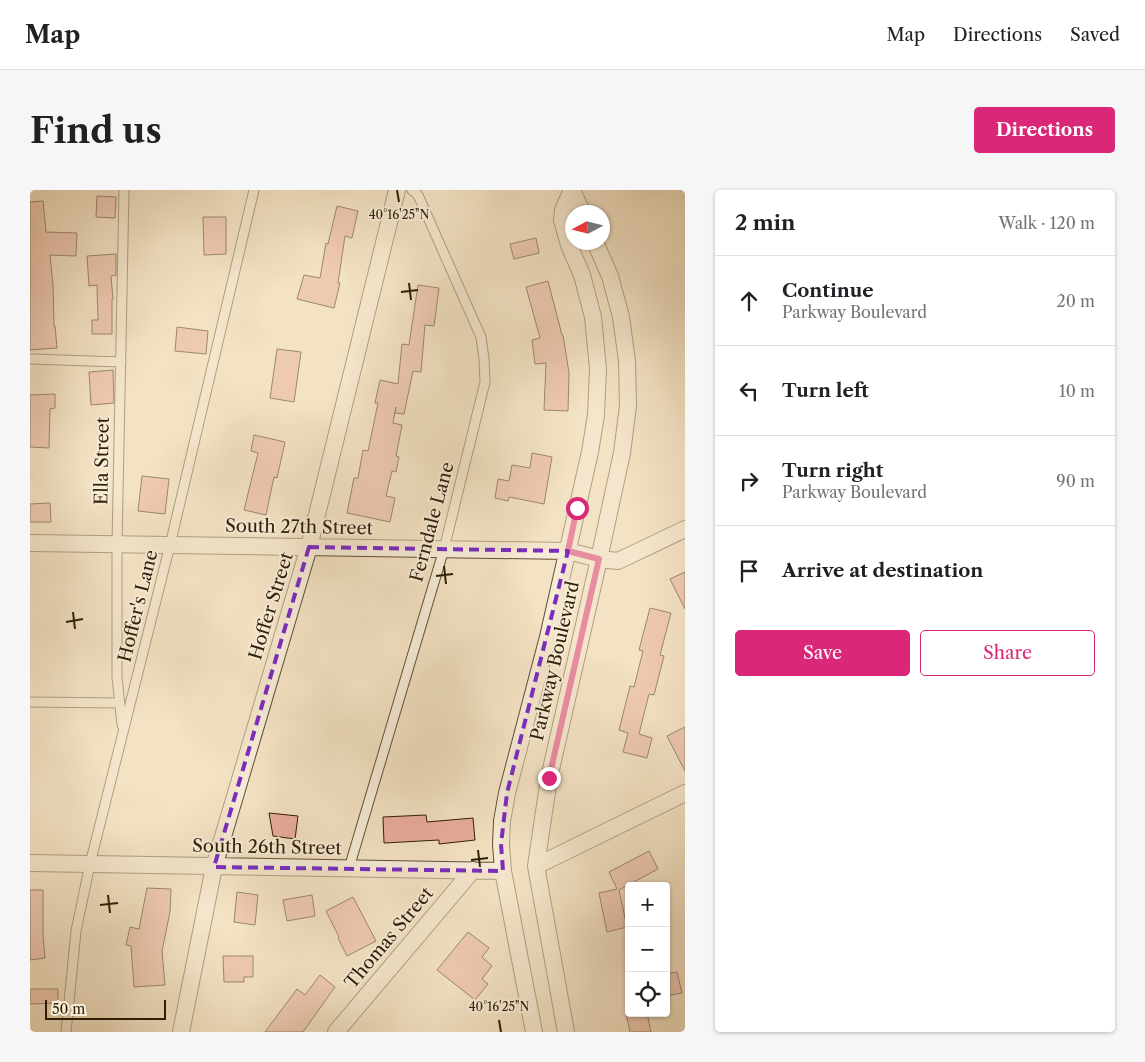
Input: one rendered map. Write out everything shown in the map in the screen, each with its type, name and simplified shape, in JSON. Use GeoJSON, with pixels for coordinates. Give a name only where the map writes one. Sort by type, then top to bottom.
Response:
{"type":"FeatureCollection","features":[{"type":"Feature","properties":{"kind":"street","name":"Hoffer Street"},"geometry":{"type":"LineString","coordinates":[[181,1032],[214,867],[309,547],[397,190]]}},
{"type":"Feature","properties":{"kind":"street","name":"Parkway Boulevard"},"geometry":{"type":"LineString","coordinates":[[572,190],[579,205]]}},
{"type":"Feature","properties":{"kind":"street","name":"Parkway Boulevard"},"geometry":{"type":"LineString","coordinates":[[534,1032],[503,871],[502,821],[506,793],[548,638],[590,452],[596,415],[598,368],[593,317],[582,275],[569,245],[562,220],[563,210],[572,190]]}},
{"type":"Feature","properties":{"kind":"street","name":"Parkway Boulevard"},"geometry":{"type":"LineString","coordinates":[[566,1032],[536,866],[549,778],[622,453],[628,406],[627,361],[621,317],[610,276],[599,250]]}},
{"type":"Feature","properties":{"kind":"street","name":"South 27th Street"},"geometry":{"type":"LineString","coordinates":[[30,543],[568,551],[599,559],[618,561],[685,528]]}},
{"type":"Feature","properties":{"kind":"street"},"geometry":{"type":"LineString","coordinates":[[536,866],[685,793]]}},
{"type":"Feature","properties":{"kind":"street","name":"South 26th Street"},"geometry":{"type":"LineString","coordinates":[[30,863],[503,871]]}},
{"type":"Feature","properties":{"kind":"street","name":"Thomas Street"},"geometry":{"type":"LineString","coordinates":[[336,1032],[473,870]]}},
{"type":"Feature","properties":{"kind":"lane","name":"Ella Street"},"geometry":{"type":"LineString","coordinates":[[123,733],[118,677],[117,544],[124,190]]}},
{"type":"Feature","properties":{"kind":"lane","name":"Hoffer's Lane"},"geometry":{"type":"LineString","coordinates":[[66,1032],[76,931],[90,864],[170,545],[254,190]]}},
{"type":"Feature","properties":{"kind":"lane","name":"Ferndale Lane"},"geometry":{"type":"LineString","coordinates":[[349,868],[444,549],[484,382],[482,338],[418,195],[412,190]]}},
{"type":"Feature","properties":{"kind":"lane"},"geometry":{"type":"LineString","coordinates":[[30,359],[120,362]]}},
{"type":"Feature","properties":{"kind":"lane"},"geometry":{"type":"LineString","coordinates":[[30,702],[120,702]]}},
{"type":"Feature","properties":{"kind":"highlighted area"},"geometry":{"type":"Polygon","coordinates":[[[309,547],[568,551],[507,793],[501,844],[503,871],[214,867],[309,547]]]}},
{"type":"Feature","properties":{"kind":"building"},"geometry":{"type":"Polygon","coordinates":[[[97,196],[116,197],[115,218],[96,217],[97,196]]]}},
{"type":"Feature","properties":{"kind":"building"},"geometry":{"type":"Polygon","coordinates":[[[43,201],[46,232],[77,233],[76,256],[50,255],[57,348],[30,350],[30,202],[43,201]]]}},
{"type":"Feature","properties":{"kind":"building"},"geometry":{"type":"Polygon","coordinates":[[[337,206],[358,211],[352,238],[345,236],[338,283],[340,283],[334,308],[297,299],[304,275],[320,278],[326,243],[328,244],[337,206]]]}},
{"type":"Feature","properties":{"kind":"building"},"geometry":{"type":"Polygon","coordinates":[[[203,217],[226,217],[226,254],[204,255],[203,217]]]}},
{"type":"Feature","properties":{"kind":"building"},"geometry":{"type":"Polygon","coordinates":[[[536,238],[539,253],[514,259],[510,244],[536,238]]]}},
{"type":"Feature","properties":{"kind":"building"},"geometry":{"type":"Polygon","coordinates":[[[116,254],[116,275],[111,276],[113,299],[112,334],[92,334],[92,320],[98,320],[97,285],[89,286],[87,256],[116,254]]]}},
{"type":"Feature","properties":{"kind":"building"},"geometry":{"type":"Polygon","coordinates":[[[548,281],[563,335],[569,373],[568,411],[544,410],[546,363],[535,364],[532,340],[540,338],[526,287],[548,281]]]}},
{"type":"Feature","properties":{"kind":"building"},"geometry":{"type":"Polygon","coordinates":[[[418,285],[439,288],[434,326],[425,325],[421,372],[413,371],[404,414],[395,413],[396,407],[393,423],[402,425],[396,456],[399,457],[396,472],[392,471],[386,496],[395,498],[390,522],[347,513],[354,478],[358,478],[363,450],[368,451],[378,403],[375,403],[380,380],[398,384],[402,344],[409,345],[418,285]]]}},
{"type":"Feature","properties":{"kind":"building"},"geometry":{"type":"Polygon","coordinates":[[[177,327],[208,331],[206,354],[175,351],[177,327]]]}},
{"type":"Feature","properties":{"kind":"building"},"geometry":{"type":"Polygon","coordinates":[[[277,349],[301,352],[294,402],[270,398],[277,349]]]}},
{"type":"Feature","properties":{"kind":"building"},"geometry":{"type":"Polygon","coordinates":[[[113,370],[114,403],[91,405],[89,372],[113,370]]]}},
{"type":"Feature","properties":{"kind":"building"},"geometry":{"type":"Polygon","coordinates":[[[55,394],[55,408],[50,409],[49,448],[30,447],[30,395],[55,394]]]}},
{"type":"Feature","properties":{"kind":"building"},"geometry":{"type":"Polygon","coordinates":[[[254,435],[285,442],[277,478],[274,477],[266,515],[244,510],[258,453],[251,451],[254,435]]]}},
{"type":"Feature","properties":{"kind":"building"},"geometry":{"type":"Polygon","coordinates":[[[532,453],[552,457],[544,504],[509,497],[508,501],[495,498],[498,479],[509,481],[512,465],[530,468],[532,453]]]}},
{"type":"Feature","properties":{"kind":"building"},"geometry":{"type":"Polygon","coordinates":[[[142,476],[169,479],[165,514],[138,511],[142,476]]]}},
{"type":"Feature","properties":{"kind":"building"},"geometry":{"type":"Polygon","coordinates":[[[50,503],[51,522],[30,522],[30,504],[50,503]]]}},
{"type":"Feature","properties":{"kind":"building"},"geometry":{"type":"Polygon","coordinates":[[[685,572],[685,609],[670,579],[685,572]]]}},
{"type":"Feature","properties":{"kind":"building"},"geometry":{"type":"Polygon","coordinates":[[[650,608],[671,613],[660,655],[664,656],[654,695],[649,694],[639,734],[652,738],[647,758],[623,752],[628,733],[619,730],[630,686],[634,687],[643,651],[639,650],[650,608]]]}},
{"type":"Feature","properties":{"kind":"building"},"geometry":{"type":"Polygon","coordinates":[[[685,727],[685,771],[667,736],[685,727]]]}},
{"type":"Feature","properties":{"kind":"building"},"geometry":{"type":"Polygon","coordinates":[[[269,813],[298,816],[295,839],[273,836],[269,813]]]}},
{"type":"Feature","properties":{"kind":"building"},"geometry":{"type":"Polygon","coordinates":[[[426,815],[427,822],[473,818],[475,840],[439,844],[439,840],[384,843],[383,817],[426,815]]]}},
{"type":"Feature","properties":{"kind":"building"},"geometry":{"type":"Polygon","coordinates":[[[649,851],[658,869],[634,882],[625,882],[625,887],[619,890],[625,918],[625,928],[607,932],[599,893],[617,889],[609,872],[649,851]]]}},
{"type":"Feature","properties":{"kind":"building"},"geometry":{"type":"Polygon","coordinates":[[[147,888],[171,889],[170,912],[162,951],[165,985],[134,987],[131,946],[126,945],[130,927],[139,929],[147,888]]]}},
{"type":"Feature","properties":{"kind":"building"},"geometry":{"type":"Polygon","coordinates":[[[30,890],[43,890],[45,958],[30,960],[30,890]]]}},
{"type":"Feature","properties":{"kind":"building"},"geometry":{"type":"Polygon","coordinates":[[[237,892],[258,895],[255,925],[234,922],[237,892]]]}},
{"type":"Feature","properties":{"kind":"building"},"geometry":{"type":"Polygon","coordinates":[[[312,895],[315,916],[287,921],[283,900],[312,895]]]}},
{"type":"Feature","properties":{"kind":"building"},"geometry":{"type":"Polygon","coordinates":[[[353,897],[376,941],[347,956],[326,911],[353,897]]]}},
{"type":"Feature","properties":{"kind":"building"},"geometry":{"type":"Polygon","coordinates":[[[468,932],[489,948],[482,957],[492,966],[482,979],[488,984],[475,1000],[437,970],[468,932]]]}},
{"type":"Feature","properties":{"kind":"building"},"geometry":{"type":"Polygon","coordinates":[[[223,956],[253,956],[253,977],[244,977],[244,982],[224,982],[223,956]]]}},
{"type":"Feature","properties":{"kind":"building"},"geometry":{"type":"Polygon","coordinates":[[[677,972],[682,993],[670,995],[670,973],[677,972]]]}},
{"type":"Feature","properties":{"kind":"building"},"geometry":{"type":"Polygon","coordinates":[[[320,975],[335,987],[303,1032],[265,1032],[297,989],[305,995],[320,975]]]}},
{"type":"Feature","properties":{"kind":"building"},"geometry":{"type":"Polygon","coordinates":[[[30,989],[58,989],[58,1003],[30,1004],[30,989]]]}},
{"type":"Feature","properties":{"kind":"building"},"geometry":{"type":"Polygon","coordinates":[[[627,1017],[648,1017],[651,1032],[630,1032],[627,1017]]]}},
{"type":"Feature","properties":{"kind":"route"},"geometry":{"type":"LineString","coordinates":[[549,778],[599,559],[568,551],[577,508]]}}]}
